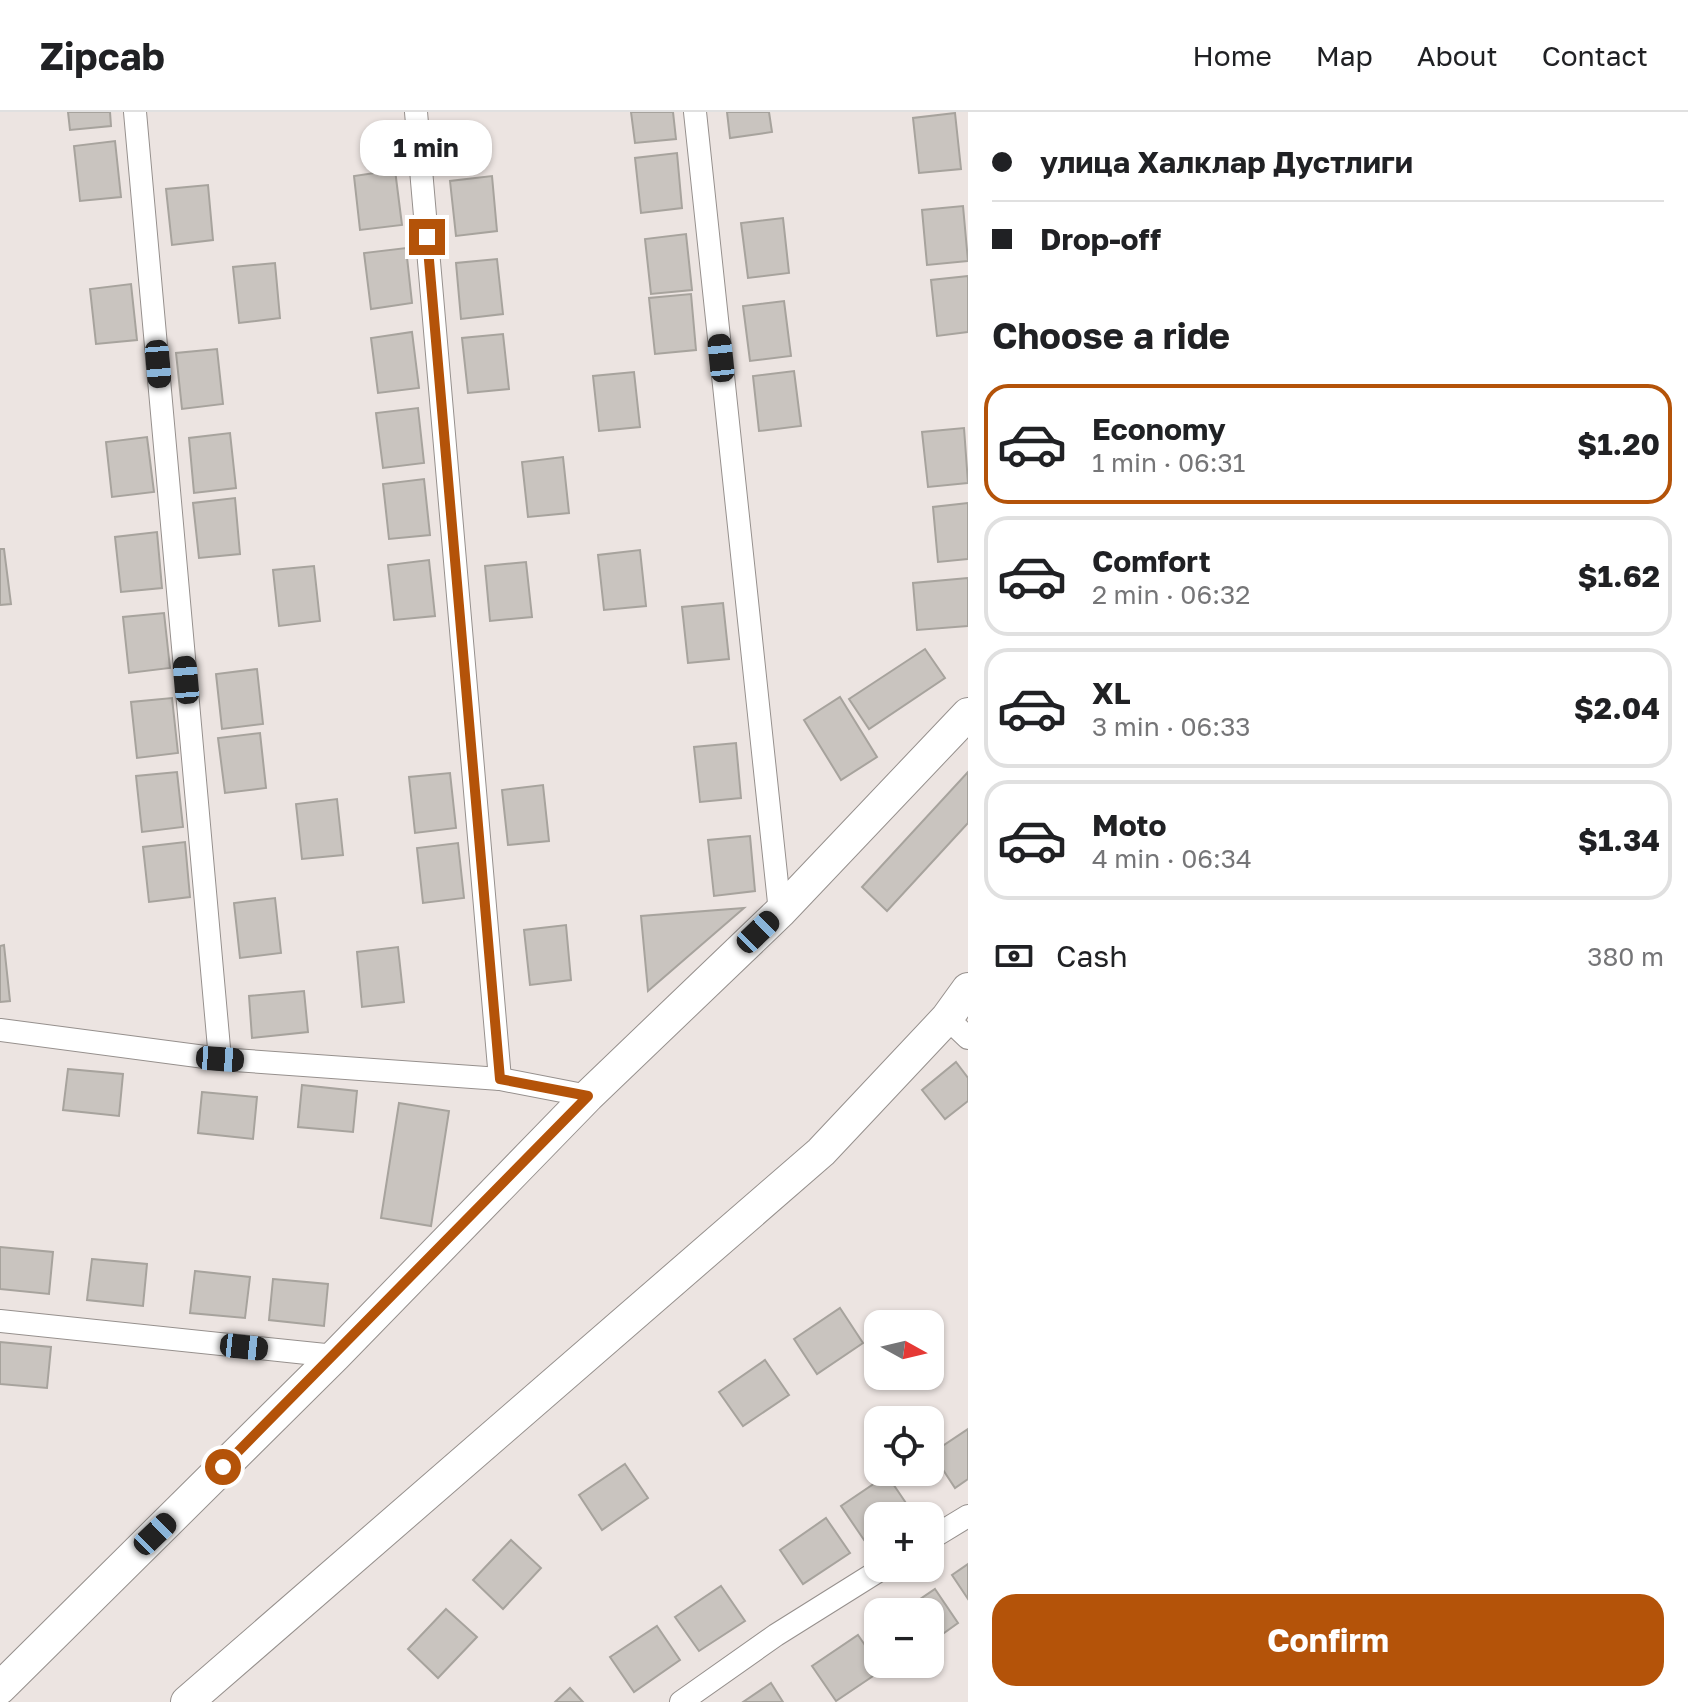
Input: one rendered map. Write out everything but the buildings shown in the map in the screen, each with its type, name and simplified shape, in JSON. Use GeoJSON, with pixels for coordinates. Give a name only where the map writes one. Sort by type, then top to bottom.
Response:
{"type":"FeatureCollection","features":[{"type":"Feature","properties":{"kind":"street"},"geometry":{"type":"LineString","coordinates":[[135,112],[220,1059]]}},
{"type":"Feature","properties":{"kind":"street"},"geometry":{"type":"LineString","coordinates":[[416,112],[500,1079]]}},
{"type":"Feature","properties":{"kind":"street"},"geometry":{"type":"LineString","coordinates":[[695,112],[780,912]]}},
{"type":"Feature","properties":{"kind":"street"},"geometry":{"type":"LineString","coordinates":[[7,1673],[335,1356],[588,1096],[780,912],[968,714]]}},
{"type":"Feature","properties":{"kind":"street"},"geometry":{"type":"LineString","coordinates":[[187,1702],[821,1152],[958,1028],[968,989]]}},
{"type":"Feature","properties":{"kind":"street"},"geometry":{"type":"LineString","coordinates":[[0,1030],[220,1059],[500,1079],[588,1096]]}},
{"type":"Feature","properties":{"kind":"street"},"geometry":{"type":"LineString","coordinates":[[0,1321],[335,1356]]}},
{"type":"Feature","properties":{"kind":"street"},"geometry":{"type":"LineString","coordinates":[[944,1531],[968,1516]]}},
{"type":"Feature","properties":{"kind":"street"},"geometry":{"type":"LineString","coordinates":[[681,1702],[776,1635],[864,1580]]}},
{"type":"Feature","properties":{"kind":"route"},"geometry":{"type":"LineString","coordinates":[[223,1467],[588,1096],[500,1079],[427,237]]}}]}
